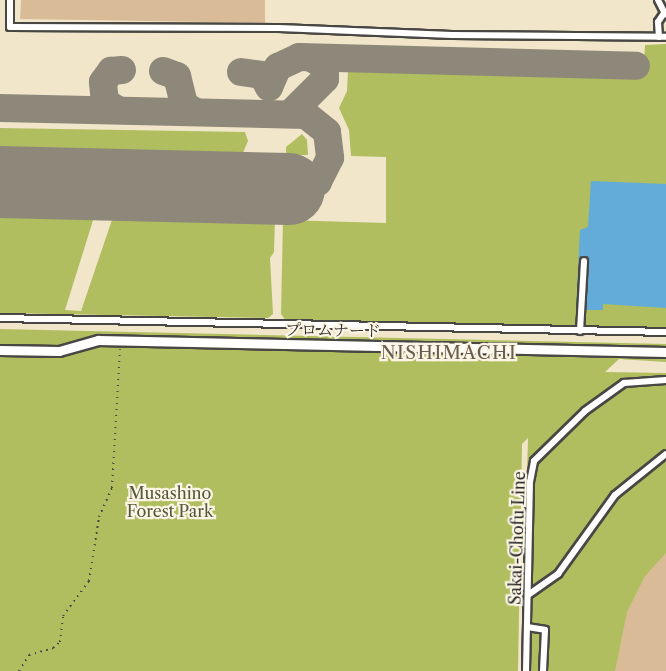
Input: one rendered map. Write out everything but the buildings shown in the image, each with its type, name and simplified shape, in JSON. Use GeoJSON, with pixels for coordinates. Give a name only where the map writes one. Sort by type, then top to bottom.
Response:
{"type":"FeatureCollection","features":[{"type":"Feature","properties":{"kind":"street","name":"プロムナード"},"geometry":{"type":"LineString","coordinates":[[0,350],[59,351],[94,340],[120,340],[666,352]]}},
{"type":"Feature","properties":{"kind":"lane"},"geometry":{"type":"LineString","coordinates":[[10,0],[10,27],[279,28],[662,37],[658,22],[665,14],[658,0]]}},
{"type":"Feature","properties":{"kind":"lane"},"geometry":{"type":"LineString","coordinates":[[580,331],[584,261]]}},
{"type":"Feature","properties":{"kind":"lane"},"geometry":{"type":"LineString","coordinates":[[0,318],[666,332]]}},
{"type":"Feature","properties":{"kind":"lane","name":"Sakai-Chofu Line"},"geometry":{"type":"LineString","coordinates":[[526,671],[530,482],[534,461],[585,411],[624,383],[666,380]]}},
{"type":"Feature","properties":{"kind":"lane"},"geometry":{"type":"LineString","coordinates":[[528,595],[558,574],[615,495],[666,454]]}},
{"type":"Feature","properties":{"kind":"lane"},"geometry":{"type":"LineString","coordinates":[[527,627],[545,630],[543,671]]}},
{"type":"Feature","properties":{"kind":"path"},"geometry":{"type":"LineString","coordinates":[[19,671],[29,656],[52,648],[60,642],[66,609],[89,581],[99,518],[112,488],[120,340]]}},
{"type":"Feature","properties":{"kind":"green space"},"geometry":{"type":"Polygon","coordinates":[[[666,44],[666,333],[286,321],[281,314],[283,220],[386,223],[386,157],[351,156],[349,130],[339,108],[347,91],[348,70],[643,76],[645,45],[666,44]]]}},
{"type":"Feature","properties":{"kind":"green space"},"geometry":{"type":"Polygon","coordinates":[[[0,128],[245,132],[248,141],[242,155],[0,152],[0,128]]]}},
{"type":"Feature","properties":{"kind":"green space"},"geometry":{"type":"Polygon","coordinates":[[[302,134],[307,140],[308,155],[286,155],[286,147],[302,134]]]}},
{"type":"Feature","properties":{"kind":"green space"},"geometry":{"type":"Polygon","coordinates":[[[0,212],[95,214],[65,310],[81,311],[114,214],[275,218],[274,252],[270,258],[273,314],[268,318],[0,313],[0,212]]]}},
{"type":"Feature","properties":{"kind":"green space","name":"Musashino Forest Park"},"geometry":{"type":"Polygon","coordinates":[[[0,329],[666,344],[666,362],[619,359],[605,372],[666,373],[666,671],[521,671],[528,438],[522,444],[518,671],[0,671],[0,329]]]}},
{"type":"Feature","properties":{"kind":"water"},"geometry":{"type":"Polygon","coordinates":[[[591,181],[666,184],[666,308],[603,304],[603,310],[576,310],[580,230],[588,227],[591,181]]]}},
{"type":"Feature","properties":{"kind":"taxiway"},"geometry":{"type":"LineString","coordinates":[[269,87],[278,67],[299,57],[636,66]]}},
{"type":"Feature","properties":{"kind":"taxiway"},"geometry":{"type":"LineString","coordinates":[[291,113],[325,79],[325,66],[311,58]]}},
{"type":"Feature","properties":{"kind":"taxiway"},"geometry":{"type":"LineString","coordinates":[[118,110],[105,102],[103,82],[111,71],[122,70]]}},
{"type":"Feature","properties":{"kind":"taxiway"},"geometry":{"type":"LineString","coordinates":[[163,71],[177,76],[184,105],[196,112]]}},
{"type":"Feature","properties":{"kind":"taxiway"},"geometry":{"type":"LineString","coordinates":[[241,72],[262,75],[269,87]]}},
{"type":"Feature","properties":{"kind":"taxiway"},"geometry":{"type":"LineString","coordinates":[[0,108],[306,115],[327,132],[330,158],[318,182],[299,189]]}},
{"type":"Feature","properties":{"kind":"runway"},"geometry":{"type":"LineString","coordinates":[[0,182],[289,189]]}},
{"type":"Feature","properties":{"kind":"district","name":"NISHIMACHI"},"geometry":{"type":"Point","coordinates":[449,353]}}]}
